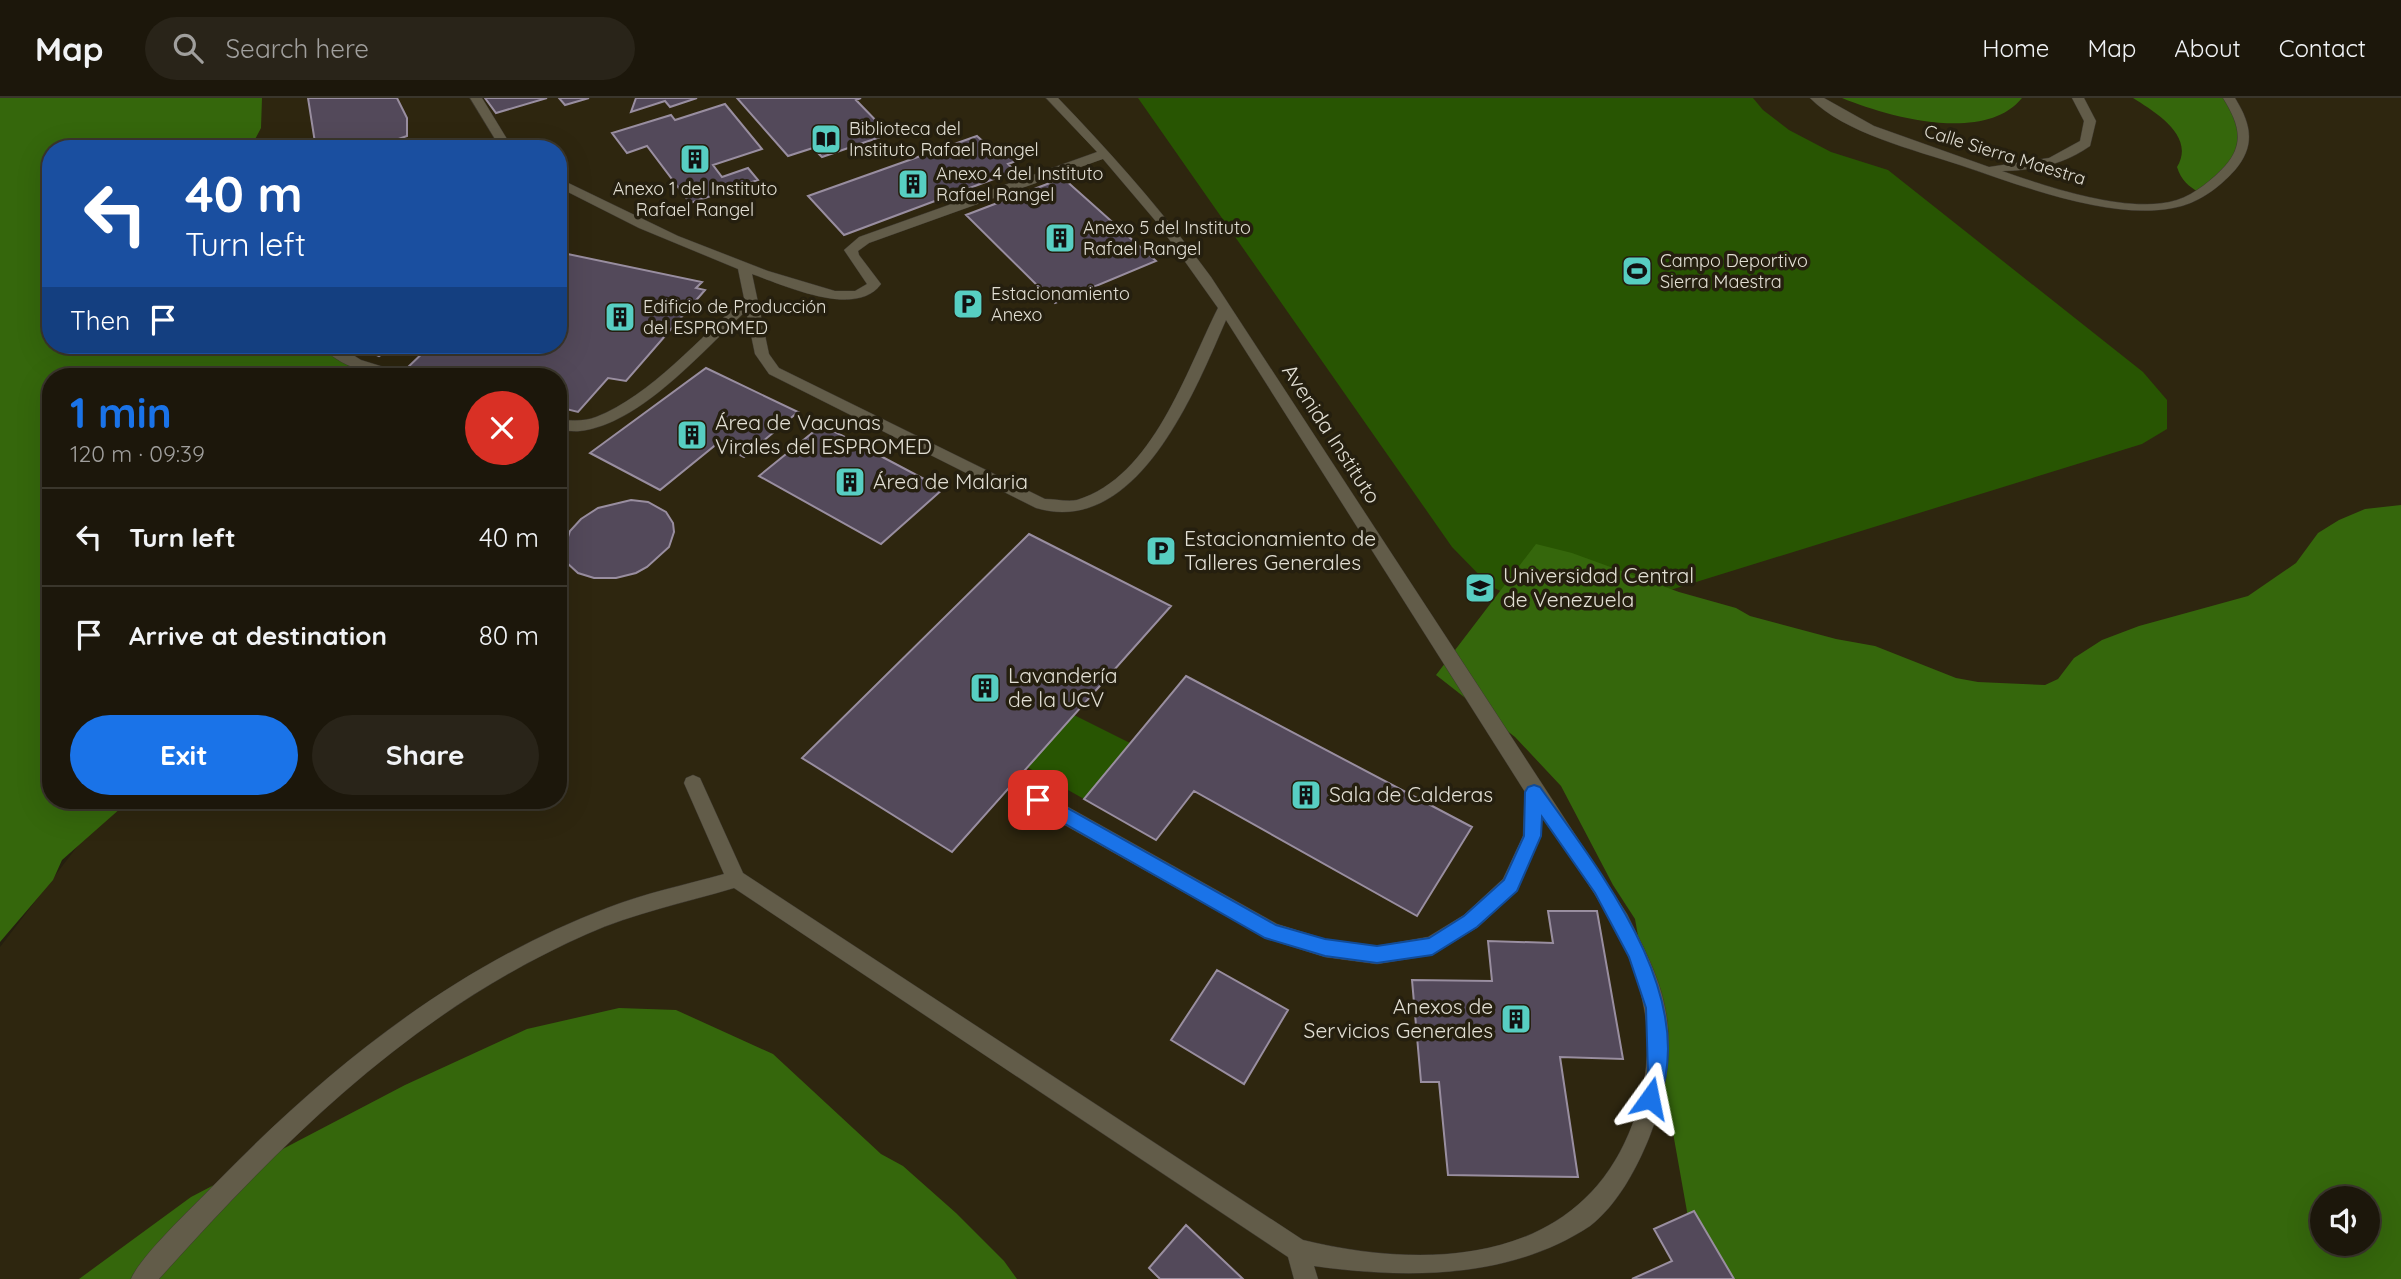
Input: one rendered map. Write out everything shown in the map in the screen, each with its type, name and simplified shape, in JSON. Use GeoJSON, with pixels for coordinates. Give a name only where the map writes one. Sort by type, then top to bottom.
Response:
{"type":"FeatureCollection","features":[{"type":"Feature","properties":{"kind":"lane"},"geometry":{"type":"LineString","coordinates":[[476,98],[501,140]]}},
{"type":"Feature","properties":{"kind":"lane","name":"Avenida Instituto"},"geometry":{"type":"LineString","coordinates":[[736,880],[1298,1250],[1353,1266],[1426,1276],[1495,1267],[1556,1240],[1605,1197],[1634,1150],[1657,1073],[1655,1008],[1637,955],[1601,888],[1534,792],[1192,260],[1142,195],[1052,98]]}},
{"type":"Feature","properties":{"kind":"lane","name":"Calle Sierra Maestra"},"geometry":{"type":"LineString","coordinates":[[1816,98],[1870,129],[1979,168],[2074,196],[2132,206],[2173,205],[2200,193],[2222,177],[2237,161],[2246,144],[2243,124],[2229,98]]}},
{"type":"Feature","properties":{"kind":"lane"},"geometry":{"type":"LineString","coordinates":[[1979,168],[2049,165],[2076,151],[2086,143],[2090,121],[2078,98]]}},
{"type":"Feature","properties":{"kind":"lane"},"geometry":{"type":"LineString","coordinates":[[567,186],[640,223],[744,267],[841,296],[864,293],[874,284],[852,255],[851,250],[864,240],[1104,154]]}},
{"type":"Feature","properties":{"kind":"lane"},"geometry":{"type":"LineString","coordinates":[[744,267],[762,354],[774,372],[1042,504],[1060,509],[1079,507],[1096,500],[1124,478],[1152,448],[1176,413],[1224,309]]}},
{"type":"Feature","properties":{"kind":"lane"},"geometry":{"type":"LineString","coordinates":[[567,425],[582,426],[608,417],[637,401],[751,299]]}},
{"type":"Feature","properties":{"kind":"lane"},"geometry":{"type":"LineString","coordinates":[[342,354],[356,363],[372,368]]}},
{"type":"Feature","properties":{"kind":"lane"},"geometry":{"type":"LineString","coordinates":[[143,1279],[269,1144],[354,1066],[436,1007],[527,953],[614,914],[736,880],[693,783]]}},
{"type":"Feature","properties":{"kind":"lane"},"geometry":{"type":"LineString","coordinates":[[1038,800],[1272,932],[1325,948],[1377,954],[1432,946],[1471,921],[1510,885],[1532,836],[1534,792]]}},
{"type":"Feature","properties":{"kind":"lane"},"geometry":{"type":"LineString","coordinates":[[1298,1250],[1306,1279]]}},
{"type":"Feature","properties":{"kind":"shaded area","name":"Universidad Central de Venezuela"},"geometry":{"type":"Polygon","coordinates":[[[251,98],[2401,98],[2401,1279],[0,1279],[0,947],[106,809],[567,809],[567,368],[351,368],[327,354],[567,354],[567,140],[248,140],[251,98]]]}},
{"type":"Feature","properties":{"kind":"green space"},"geometry":{"type":"Polygon","coordinates":[[[0,98],[262,98],[261,128],[255,140],[42,140],[42,354],[327,354],[379,368],[42,368],[42,809],[120,809],[62,860],[53,880],[0,942],[0,98]]]}},
{"type":"Feature","properties":{"kind":"green space","name":"Campo Deportivo Sierra Maestra"},"geometry":{"type":"Polygon","coordinates":[[[1138,98],[1753,98],[1763,110],[1789,130],[1831,152],[1888,170],[2143,372],[2167,400],[2167,429],[2142,444],[1593,614],[1538,609],[1490,586],[1452,547],[1138,98]]]}},
{"type":"Feature","properties":{"kind":"green space"},"geometry":{"type":"Polygon","coordinates":[[[1842,98],[2022,98],[2006,112],[1985,120],[1961,123],[1909,118],[1842,98]]]}},
{"type":"Feature","properties":{"kind":"green space"},"geometry":{"type":"Polygon","coordinates":[[[2133,98],[2229,98],[2246,144],[2200,193],[2186,182],[2177,167],[2181,145],[2177,135],[2162,118],[2133,98]]]}},
{"type":"Feature","properties":{"kind":"green space"},"geometry":{"type":"Polygon","coordinates":[[[2401,505],[2401,1279],[1699,1279],[1635,919],[1613,885],[1561,786],[1515,737],[1436,675],[1536,544],[1572,553],[1679,592],[1736,608],[1750,616],[1836,639],[1875,646],[1956,678],[1978,682],[2045,685],[2058,679],[2074,658],[2102,640],[2139,626],[2248,596],[2296,563],[2318,533],[2365,509],[2401,505]]]}},
{"type":"Feature","properties":{"kind":"green space"},"geometry":{"type":"Polygon","coordinates":[[[1074,715],[1130,743],[1084,799],[1027,767],[1074,715]]]}},
{"type":"Feature","properties":{"kind":"green space"},"geometry":{"type":"Polygon","coordinates":[[[619,1008],[676,1010],[773,1054],[881,1154],[903,1166],[956,1213],[1004,1261],[1017,1279],[79,1279],[191,1197],[405,1085],[527,1029],[619,1008]]]}},
{"type":"Feature","properties":{"kind":"building"},"geometry":{"type":"Polygon","coordinates":[[[308,98],[397,98],[407,118],[407,136],[396,140],[315,140],[308,98]]]}},
{"type":"Feature","properties":{"kind":"building"},"geometry":{"type":"Polygon","coordinates":[[[485,98],[547,98],[496,113],[485,98]]]}},
{"type":"Feature","properties":{"kind":"building"},"geometry":{"type":"Polygon","coordinates":[[[559,98],[589,98],[565,105],[559,98]]]}},
{"type":"Feature","properties":{"kind":"building"},"geometry":{"type":"Polygon","coordinates":[[[636,98],[697,98],[670,107],[665,101],[631,112],[636,98]]]}},
{"type":"Feature","properties":{"kind":"building"},"geometry":{"type":"Polygon","coordinates":[[[737,98],[861,98],[856,100],[889,134],[822,157],[813,148],[788,156],[737,98]]]}},
{"type":"Feature","properties":{"kind":"building","name":"Anexo 1 del Instituto Rafael Rangel"},"geometry":{"type":"Polygon","coordinates":[[[725,104],[762,149],[713,165],[722,177],[748,168],[758,180],[690,203],[647,146],[627,153],[612,133],[671,115],[675,120],[725,104]]]}},
{"type":"Feature","properties":{"kind":"building","name":"Anexo 4 del Instituto Rafael Rangel"},"geometry":{"type":"Polygon","coordinates":[[[977,136],[998,155],[1009,151],[1019,160],[1008,164],[1015,171],[844,235],[808,196],[977,136]]]}},
{"type":"Feature","properties":{"kind":"building","name":"Anexo 5 del Instituto Rafael Rangel"},"geometry":{"type":"Polygon","coordinates":[[[1063,178],[1156,261],[1055,303],[966,215],[1063,178]]]}},
{"type":"Feature","properties":{"kind":"building","name":"Edificio de Producción del ESPROMED"},"geometry":{"type":"Polygon","coordinates":[[[567,254],[702,282],[696,288],[705,290],[626,381],[608,378],[578,412],[567,409],[567,368],[407,368],[422,354],[567,354],[567,254]]]}},
{"type":"Feature","properties":{"kind":"building","name":"Área de Vacunas Virales del ESPROMED"},"geometry":{"type":"Polygon","coordinates":[[[706,368],[798,412],[744,457],[718,443],[660,490],[590,453],[706,368]]]}},
{"type":"Feature","properties":{"kind":"building","name":"Área de Malaria"},"geometry":{"type":"Polygon","coordinates":[[[822,425],[943,489],[881,544],[759,476],[822,425]]]}},
{"type":"Feature","properties":{"kind":"building"},"geometry":{"type":"Polygon","coordinates":[[[631,500],[648,502],[666,512],[673,523],[674,532],[669,547],[636,573],[616,578],[594,578],[578,573],[567,563],[567,540],[570,531],[581,519],[598,508],[631,500]]]}},
{"type":"Feature","properties":{"kind":"building","name":"Lavandería de la UCV"},"geometry":{"type":"Polygon","coordinates":[[[1029,534],[1171,606],[952,852],[802,758],[1029,534]]]}},
{"type":"Feature","properties":{"kind":"building","name":"Sala de Calderas"},"geometry":{"type":"Polygon","coordinates":[[[1186,676],[1472,827],[1417,916],[1194,791],[1156,840],[1084,799],[1186,676]]]}},
{"type":"Feature","properties":{"kind":"building","name":"Anexos de Servicios Generales"},"geometry":{"type":"Polygon","coordinates":[[[1548,911],[1597,911],[1623,1059],[1560,1057],[1578,1177],[1448,1175],[1439,1082],[1421,1082],[1412,980],[1492,981],[1488,941],[1553,943],[1548,911]]]}},
{"type":"Feature","properties":{"kind":"building","name":"Anexos de Servicios Generales"},"geometry":{"type":"Polygon","coordinates":[[[1217,970],[1288,1010],[1244,1084],[1171,1040],[1217,970]]]}},
{"type":"Feature","properties":{"kind":"building"},"geometry":{"type":"Polygon","coordinates":[[[1694,1211],[1734,1279],[1632,1279],[1672,1261],[1654,1229],[1694,1211]]]}},
{"type":"Feature","properties":{"kind":"building"},"geometry":{"type":"Polygon","coordinates":[[[1186,1225],[1243,1279],[1160,1279],[1149,1268],[1186,1225]]]}},
{"type":"Feature","properties":{"kind":"place","name":"Biblioteca del Instituto Rafael Rangel"},"geometry":{"type":"Point","coordinates":[826,139]}},
{"type":"Feature","properties":{"kind":"place","name":"Anexo 1 del Instituto Rafael Rangel"},"geometry":{"type":"Point","coordinates":[695,159]}},
{"type":"Feature","properties":{"kind":"place","name":"Anexo 4 del Instituto Rafael Rangel"},"geometry":{"type":"Point","coordinates":[913,184]}},
{"type":"Feature","properties":{"kind":"place","name":"Anexo 5 del Instituto Rafael Rangel"},"geometry":{"type":"Point","coordinates":[1060,238]}},
{"type":"Feature","properties":{"kind":"place","name":"Campo Deportivo Sierra Maestra"},"geometry":{"type":"Point","coordinates":[1637,271]}},
{"type":"Feature","properties":{"kind":"place","name":"Estacionamiento Anexo"},"geometry":{"type":"Point","coordinates":[968,304]}},
{"type":"Feature","properties":{"kind":"place","name":"Edificio de Producción del ESPROMED"},"geometry":{"type":"Point","coordinates":[620,317]}},
{"type":"Feature","properties":{"kind":"place","name":"Área de Vacunas Virales del ESPROMED"},"geometry":{"type":"Point","coordinates":[692,435]}},
{"type":"Feature","properties":{"kind":"place","name":"Área de Malaria"},"geometry":{"type":"Point","coordinates":[850,482]}},
{"type":"Feature","properties":{"kind":"place","name":"Estacionamiento de Talleres Generales"},"geometry":{"type":"Point","coordinates":[1161,551]}},
{"type":"Feature","properties":{"kind":"place","name":"Universidad Central de Venezuela"},"geometry":{"type":"Point","coordinates":[1480,588]}},
{"type":"Feature","properties":{"kind":"place","name":"Lavandería de la UCV"},"geometry":{"type":"Point","coordinates":[985,688]}},
{"type":"Feature","properties":{"kind":"place","name":"Sala de Calderas"},"geometry":{"type":"Point","coordinates":[1306,795]}},
{"type":"Feature","properties":{"kind":"place","name":"Anexos de Servicios Generales"},"geometry":{"type":"Point","coordinates":[1516,1019]}},
{"type":"Feature","properties":{"kind":"route"},"geometry":{"type":"LineString","coordinates":[[1038,800],[1272,932],[1325,948],[1377,954],[1432,946],[1471,921],[1510,885],[1532,836],[1534,792],[1601,888],[1637,955],[1655,1008],[1657,1073],[1650,1098]]}}]}
